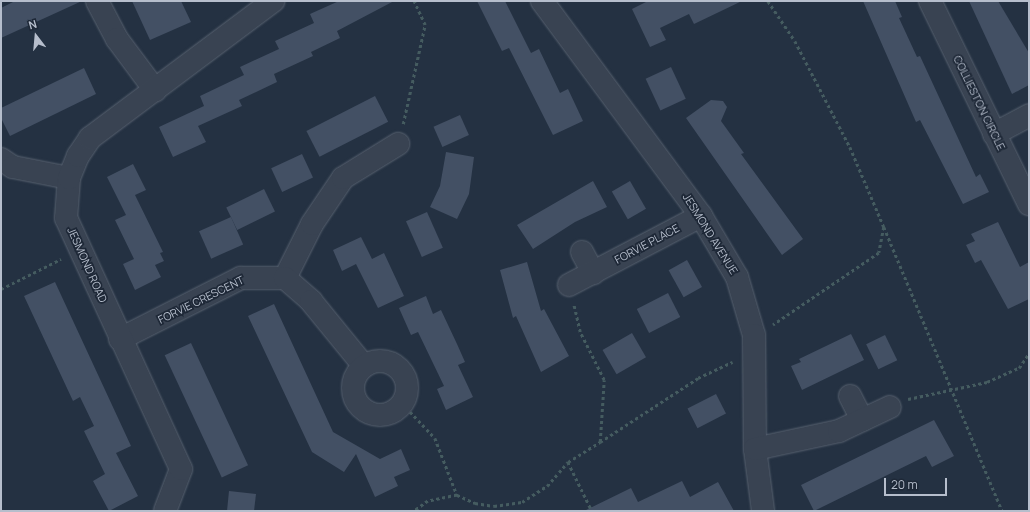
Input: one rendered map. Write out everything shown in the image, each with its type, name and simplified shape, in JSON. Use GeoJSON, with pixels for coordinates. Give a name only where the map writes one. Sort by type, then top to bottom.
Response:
{"type":"FeatureCollection","features":[{"type":"Feature","properties":{"kind":"street"},"geometry":{"type":"LineString","coordinates":[[97,1],[117,40],[155,90]]}},
{"type":"Feature","properties":{"kind":"street","name":"JESMOND ROAD"},"geometry":{"type":"LineString","coordinates":[[165,511],[181,469],[78,250],[66,218],[69,178],[78,156],[90,138],[273,1]]}},
{"type":"Feature","properties":{"kind":"street","name":"COLLIESTON CIRCLE"},"geometry":{"type":"LineString","coordinates":[[930,1],[1029,204]]}},
{"type":"Feature","properties":{"kind":"street","name":"JESMOND AVENUE"},"geometry":{"type":"LineString","coordinates":[[545,2],[701,216],[738,277],[754,335],[755,449],[763,511]]}},
{"type":"Feature","properties":{"kind":"street"},"geometry":{"type":"LineString","coordinates":[[994,134],[1029,115]]}},
{"type":"Feature","properties":{"kind":"street"},"geometry":{"type":"LineString","coordinates":[[364,366],[311,301],[285,278],[312,224],[343,178],[398,144]]}},
{"type":"Feature","properties":{"kind":"street"},"geometry":{"type":"LineString","coordinates":[[1,159],[13,167],[69,178]]}},
{"type":"Feature","properties":{"kind":"street","name":"FORVIE PLACE"},"geometry":{"type":"LineString","coordinates":[[569,285],[701,216]]}},
{"type":"Feature","properties":{"kind":"street"},"geometry":{"type":"LineString","coordinates":[[582,252],[593,272]]}},
{"type":"Feature","properties":{"kind":"street","name":"FORVIE CRESCENT"},"geometry":{"type":"LineString","coordinates":[[120,339],[241,278],[285,278]]}},
{"type":"Feature","properties":{"kind":"street"},"geometry":{"type":"LineString","coordinates":[[371,362],[388,362],[402,372],[407,388],[402,404],[388,414],[380,415],[361,407],[353,388],[358,372],[364,366],[371,362]]}},
{"type":"Feature","properties":{"kind":"street"},"geometry":{"type":"LineString","coordinates":[[850,396],[862,420]]}},
{"type":"Feature","properties":{"kind":"street"},"geometry":{"type":"LineString","coordinates":[[755,449],[839,431],[890,407]]}},
{"type":"Feature","properties":{"kind":"path"},"geometry":{"type":"LineString","coordinates":[[398,144],[425,25],[414,1]]}},
{"type":"Feature","properties":{"kind":"path"},"geometry":{"type":"LineString","coordinates":[[768,1],[795,41],[847,140],[1002,511]]}},
{"type":"Feature","properties":{"kind":"path"},"geometry":{"type":"LineString","coordinates":[[754,335],[788,317],[879,253],[884,227]]}},
{"type":"Feature","properties":{"kind":"path"},"geometry":{"type":"LineString","coordinates":[[1,289],[78,250]]}},
{"type":"Feature","properties":{"kind":"path"},"geometry":{"type":"LineString","coordinates":[[569,285],[580,332],[604,380],[600,442]]}},
{"type":"Feature","properties":{"kind":"path"},"geometry":{"type":"LineString","coordinates":[[890,407],[915,396],[987,382],[1019,368],[1029,353]]}},
{"type":"Feature","properties":{"kind":"path"},"geometry":{"type":"LineString","coordinates":[[414,511],[428,501],[457,495],[475,503],[494,506],[522,502],[546,486],[568,462],[698,378],[734,361]]}},
{"type":"Feature","properties":{"kind":"path"},"geometry":{"type":"LineString","coordinates":[[402,404],[435,438],[457,495]]}},
{"type":"Feature","properties":{"kind":"path"},"geometry":{"type":"LineString","coordinates":[[568,462],[592,511]]}},
{"type":"Feature","properties":{"kind":"building"},"geometry":{"type":"Polygon","coordinates":[[[15,1],[82,1],[1,38],[1,8],[15,1]]]}},
{"type":"Feature","properties":{"kind":"building"},"geometry":{"type":"Polygon","coordinates":[[[132,1],[181,1],[191,22],[150,40],[132,1]]]}},
{"type":"Feature","properties":{"kind":"building"},"geometry":{"type":"Polygon","coordinates":[[[339,1],[394,1],[337,31],[340,38],[311,52],[313,56],[274,74],[277,82],[239,100],[242,106],[198,126],[206,142],[173,157],[159,127],[204,106],[200,96],[244,75],[240,67],[279,49],[275,41],[314,23],[310,14],[339,1]]]}},
{"type":"Feature","properties":{"kind":"building"},"geometry":{"type":"Polygon","coordinates":[[[477,1],[505,1],[531,53],[539,49],[560,93],[568,89],[583,121],[553,135],[509,48],[502,51],[477,1]]]}},
{"type":"Feature","properties":{"kind":"building"},"geometry":{"type":"Polygon","coordinates":[[[648,1],[742,1],[694,24],[689,14],[660,28],[666,40],[650,47],[632,9],[648,1]]]}},
{"type":"Feature","properties":{"kind":"building"},"geometry":{"type":"Polygon","coordinates":[[[863,1],[895,1],[902,17],[899,18],[917,57],[920,56],[976,177],[980,174],[989,192],[963,204],[920,120],[916,122],[863,1]]]}},
{"type":"Feature","properties":{"kind":"building"},"geometry":{"type":"Polygon","coordinates":[[[969,1],[998,1],[1029,53],[1029,85],[1012,94],[969,1]]]}},
{"type":"Feature","properties":{"kind":"building"},"geometry":{"type":"Polygon","coordinates":[[[671,67],[686,99],[660,111],[646,79],[671,67]]]}},
{"type":"Feature","properties":{"kind":"building"},"geometry":{"type":"Polygon","coordinates":[[[84,68],[96,94],[10,136],[1,118],[1,108],[84,68]]]}},
{"type":"Feature","properties":{"kind":"building"},"geometry":{"type":"Polygon","coordinates":[[[375,96],[388,122],[320,157],[306,131],[375,96]]]}},
{"type":"Feature","properties":{"kind":"building"},"geometry":{"type":"Polygon","coordinates":[[[711,100],[723,101],[727,107],[721,121],[744,153],[741,154],[803,239],[782,255],[686,118],[711,100]]]}},
{"type":"Feature","properties":{"kind":"building"},"geometry":{"type":"Polygon","coordinates":[[[460,115],[469,135],[442,147],[434,127],[460,115]]]}},
{"type":"Feature","properties":{"kind":"building"},"geometry":{"type":"Polygon","coordinates":[[[446,152],[474,157],[469,194],[457,219],[430,207],[440,186],[446,152]]]}},
{"type":"Feature","properties":{"kind":"building"},"geometry":{"type":"Polygon","coordinates":[[[302,154],[313,178],[282,192],[271,168],[302,154]]]}},
{"type":"Feature","properties":{"kind":"building"},"geometry":{"type":"Polygon","coordinates":[[[133,164],[146,190],[135,195],[163,252],[160,253],[164,261],[155,265],[161,277],[135,290],[123,264],[134,259],[115,220],[126,215],[107,177],[133,164]]]}},
{"type":"Feature","properties":{"kind":"building"},"geometry":{"type":"Polygon","coordinates":[[[593,181],[607,207],[575,222],[533,249],[517,225],[593,181]]]}},
{"type":"Feature","properties":{"kind":"building"},"geometry":{"type":"Polygon","coordinates":[[[630,181],[646,209],[628,219],[612,192],[630,181]]]}},
{"type":"Feature","properties":{"kind":"building"},"geometry":{"type":"Polygon","coordinates":[[[264,189],[275,211],[237,230],[226,207],[264,189]]]}},
{"type":"Feature","properties":{"kind":"building"},"geometry":{"type":"Polygon","coordinates":[[[427,212],[443,248],[422,257],[406,221],[427,212]]]}},
{"type":"Feature","properties":{"kind":"building"},"geometry":{"type":"Polygon","coordinates":[[[231,217],[243,244],[211,259],[199,231],[231,217]]]}},
{"type":"Feature","properties":{"kind":"building"},"geometry":{"type":"Polygon","coordinates":[[[998,222],[1020,267],[1029,262],[1029,299],[1008,309],[981,260],[975,263],[966,245],[975,241],[971,234],[998,222]]]}},
{"type":"Feature","properties":{"kind":"building"},"geometry":{"type":"Polygon","coordinates":[[[361,237],[372,259],[384,253],[404,296],[378,308],[356,264],[342,271],[333,250],[361,237]]]}},
{"type":"Feature","properties":{"kind":"building"},"geometry":{"type":"Polygon","coordinates":[[[687,260],[702,287],[684,297],[669,270],[687,260]]]}},
{"type":"Feature","properties":{"kind":"building"},"geometry":{"type":"Polygon","coordinates":[[[527,262],[541,311],[544,309],[569,356],[541,372],[516,316],[513,318],[500,270],[527,262]]]}},
{"type":"Feature","properties":{"kind":"building"},"geometry":{"type":"Polygon","coordinates":[[[55,282],[131,446],[116,453],[138,496],[109,511],[93,481],[105,474],[84,431],[94,426],[80,397],[73,401],[24,296],[55,282]]]}},
{"type":"Feature","properties":{"kind":"building"},"geometry":{"type":"Polygon","coordinates":[[[668,293],[680,317],[649,333],[637,309],[668,293]]]}},
{"type":"Feature","properties":{"kind":"building"},"geometry":{"type":"Polygon","coordinates":[[[426,296],[433,314],[441,310],[457,344],[465,362],[458,365],[473,397],[446,410],[437,389],[444,386],[418,332],[411,335],[399,308],[426,296]]]}},
{"type":"Feature","properties":{"kind":"building"},"geometry":{"type":"Polygon","coordinates":[[[274,304],[333,432],[380,459],[401,449],[410,470],[394,477],[398,486],[375,497],[356,454],[344,472],[312,452],[248,316],[274,304]]]}},
{"type":"Feature","properties":{"kind":"building"},"geometry":{"type":"Polygon","coordinates":[[[632,333],[646,357],[617,374],[603,350],[632,333]]]}},
{"type":"Feature","properties":{"kind":"building"},"geometry":{"type":"Polygon","coordinates":[[[851,334],[864,360],[802,390],[791,366],[801,362],[799,359],[851,334]]]}},
{"type":"Feature","properties":{"kind":"building"},"geometry":{"type":"Polygon","coordinates":[[[885,335],[897,360],[878,369],[866,344],[885,335]]]}},
{"type":"Feature","properties":{"kind":"building"},"geometry":{"type":"Polygon","coordinates":[[[191,343],[248,465],[222,478],[165,355],[191,343]]]}},
{"type":"Feature","properties":{"kind":"building"},"geometry":{"type":"Polygon","coordinates":[[[716,394],[726,414],[697,428],[687,409],[716,394]]]}},
{"type":"Feature","properties":{"kind":"building"},"geometry":{"type":"Polygon","coordinates":[[[934,420],[954,456],[932,467],[926,456],[814,511],[801,485],[934,420]]]}},
{"type":"Feature","properties":{"kind":"building"},"geometry":{"type":"Polygon","coordinates":[[[682,481],[690,497],[718,482],[734,511],[584,511],[631,488],[638,502],[682,481]]]}},
{"type":"Feature","properties":{"kind":"building"},"geometry":{"type":"Polygon","coordinates":[[[229,491],[256,494],[254,511],[227,511],[229,491]]]}}]}
